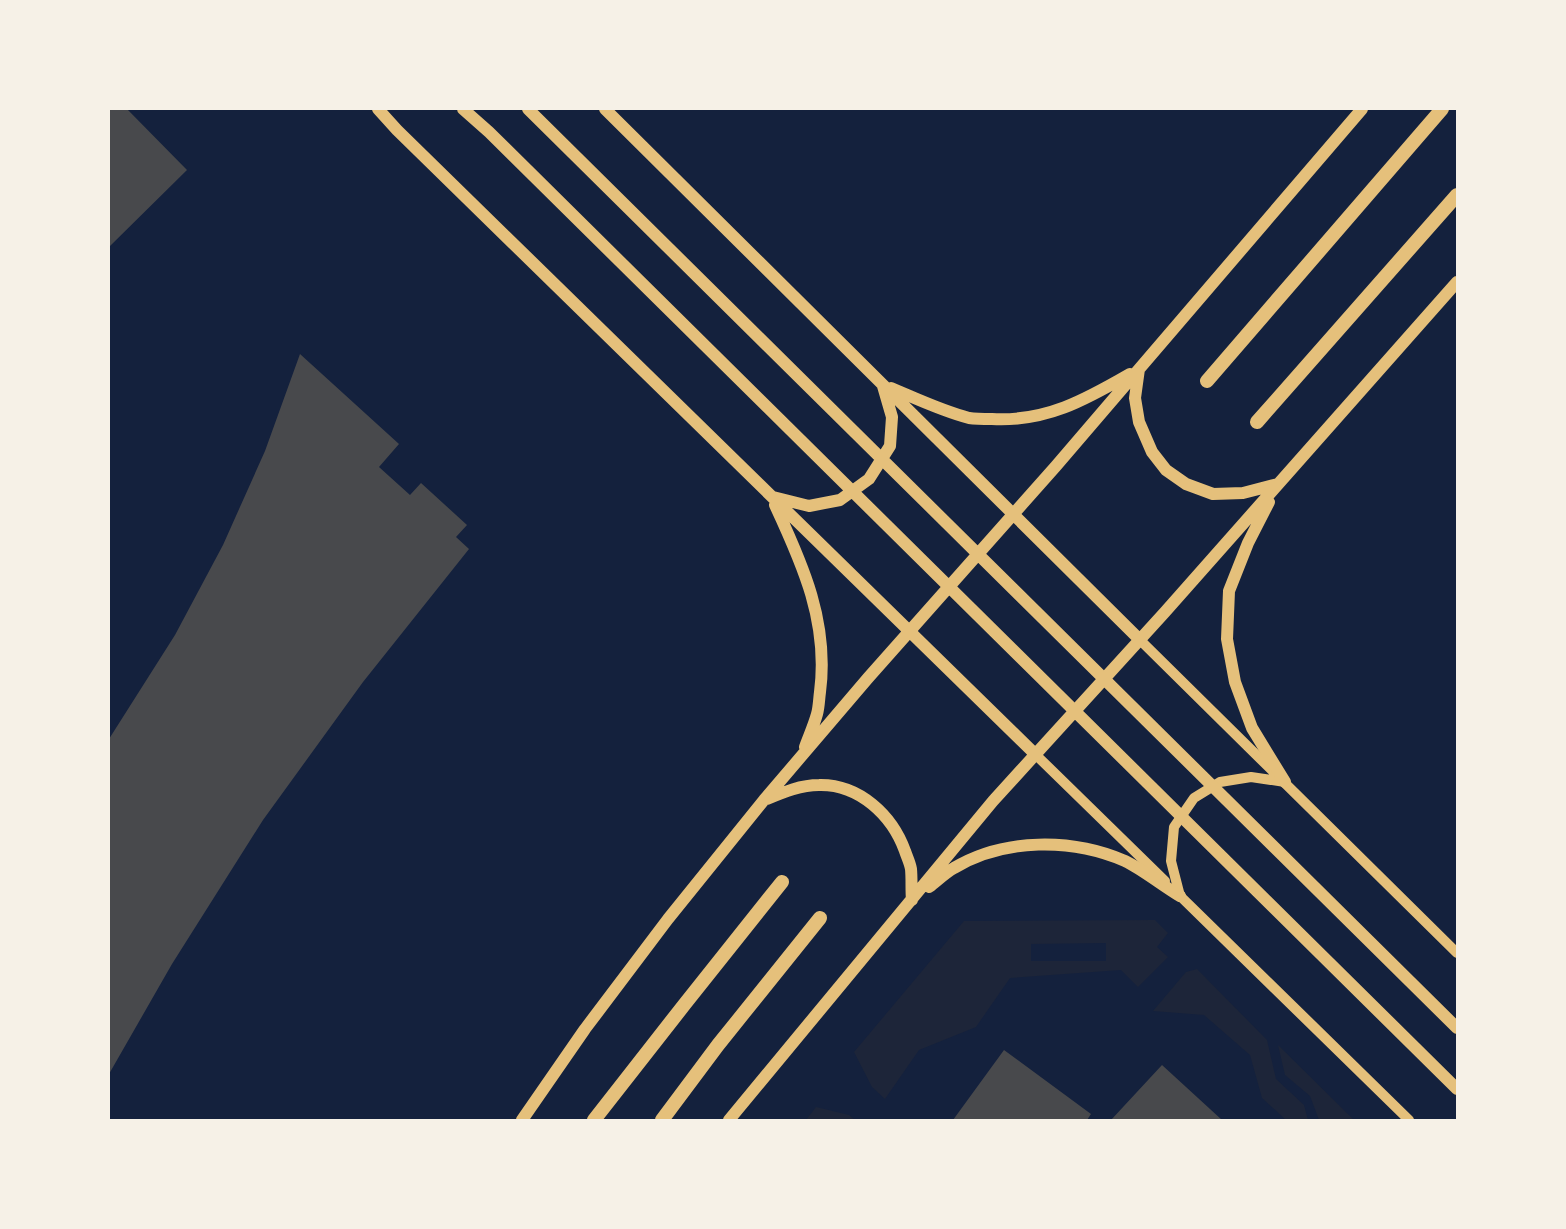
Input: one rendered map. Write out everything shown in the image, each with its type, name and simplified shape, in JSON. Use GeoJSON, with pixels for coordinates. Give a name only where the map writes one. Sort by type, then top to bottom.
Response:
{"type":"FeatureCollection","features":[{"type":"Feature","properties":{"kind":"highway"},"geometry":{"type":"LineString","coordinates":[[1207,381],[1442,109]]}},
{"type":"Feature","properties":{"kind":"highway"},"geometry":{"type":"LineString","coordinates":[[1257,422],[1457,195]]}},
{"type":"Feature","properties":{"kind":"highway"},"geometry":{"type":"LineString","coordinates":[[594,1120],[782,882]]}},
{"type":"Feature","properties":{"kind":"highway"},"geometry":{"type":"LineString","coordinates":[[662,1120],[718,1045],[820,918]]}},
{"type":"Feature","properties":{"kind":"main road"},"geometry":{"type":"LineString","coordinates":[[378,109],[404,137],[1409,1120]]}},
{"type":"Feature","properties":{"kind":"main road"},"geometry":{"type":"LineString","coordinates":[[463,109],[489,132],[1457,1089]]}},
{"type":"Feature","properties":{"kind":"main road"},"geometry":{"type":"LineString","coordinates":[[528,109],[1457,1028]]}},
{"type":"Feature","properties":{"kind":"main road"},"geometry":{"type":"LineString","coordinates":[[605,109],[1457,952]]}},
{"type":"Feature","properties":{"kind":"main road"},"geometry":{"type":"LineString","coordinates":[[522,1120],[585,1029],[668,919],[764,800],[1014,514],[1362,109]]}},
{"type":"Feature","properties":{"kind":"main road"},"geometry":{"type":"LineString","coordinates":[[729,1120],[993,801],[1140,640],[1457,282]]}},
{"type":"Feature","properties":{"kind":"main road"},"geometry":{"type":"LineString","coordinates":[[883,384],[932,406],[971,418],[1010,420],[1045,415],[1087,398],[1139,369]]}},
{"type":"Feature","properties":{"kind":"main road"},"geometry":{"type":"LineString","coordinates":[[1139,369],[1135,398],[1139,422],[1152,452],[1166,470],[1186,484],[1213,494],[1243,493],[1278,484]]}},
{"type":"Feature","properties":{"kind":"main road"},"geometry":{"type":"LineString","coordinates":[[771,496],[809,506],[840,500],[869,479],[890,446],[892,417],[883,384]]}},
{"type":"Feature","properties":{"kind":"main road"},"geometry":{"type":"LineString","coordinates":[[1278,484],[1248,542],[1229,591],[1227,640],[1235,682],[1252,728],[1285,782]]}},
{"type":"Feature","properties":{"kind":"main road"},"geometry":{"type":"LineString","coordinates":[[771,496],[799,556],[815,602],[821,640],[822,677],[817,713],[802,756]]}},
{"type":"Feature","properties":{"kind":"main road"},"geometry":{"type":"LineString","coordinates":[[1180,896],[1171,861],[1174,827],[1194,798],[1220,782],[1251,777],[1285,782]]}},
{"type":"Feature","properties":{"kind":"main road"},"geometry":{"type":"LineString","coordinates":[[764,800],[793,788],[820,785],[845,789],[866,799],[887,818],[902,843],[911,868],[912,900]]}},
{"type":"Feature","properties":{"kind":"main road"},"geometry":{"type":"LineString","coordinates":[[912,900],[954,868],[994,851],[1038,844],[1078,847],[1125,862],[1180,896]]}},
{"type":"Feature","properties":{"kind":"shaded area"},"geometry":{"type":"Polygon","coordinates":[[[1155,920],[1168,933],[1157,947],[1168,957],[1138,987],[1121,970],[1010,978],[976,1027],[919,1050],[885,1099],[872,1087],[854,1052],[964,921],[1155,920]],[[1106,943],[1031,944],[1031,961],[1106,961],[1106,943]]]}},
{"type":"Feature","properties":{"kind":"shaded area"},"geometry":{"type":"Polygon","coordinates":[[[1197,969],[1267,1040],[1276,1079],[1304,1105],[1308,1120],[1286,1120],[1262,1098],[1250,1055],[1204,1015],[1153,1011],[1186,972],[1197,969]]]}},
{"type":"Feature","properties":{"kind":"shaded area"},"geometry":{"type":"Polygon","coordinates":[[[1278,1045],[1354,1120],[1319,1120],[1310,1096],[1285,1075],[1278,1045]]]}},
{"type":"Feature","properties":{"kind":"shaded area"},"geometry":{"type":"Polygon","coordinates":[[[816,1107],[849,1115],[855,1120],[806,1120],[816,1107]]]}},
{"type":"Feature","properties":{"kind":"building"},"geometry":{"type":"Polygon","coordinates":[[[109,109],[127,109],[187,170],[109,247],[109,109]]]}},
{"type":"Feature","properties":{"kind":"building"},"geometry":{"type":"Polygon","coordinates":[[[300,354],[399,444],[379,467],[410,495],[421,483],[467,525],[456,537],[469,549],[363,682],[263,820],[172,964],[109,1074],[109,739],[175,635],[223,545],[265,451],[300,354]]]}},
{"type":"Feature","properties":{"kind":"building"},"geometry":{"type":"Polygon","coordinates":[[[1004,1050],[1091,1114],[1087,1120],[953,1120],[1004,1050]]]}},
{"type":"Feature","properties":{"kind":"building"},"geometry":{"type":"Polygon","coordinates":[[[1162,1065],[1222,1120],[1111,1120],[1162,1065]]]}}]}
